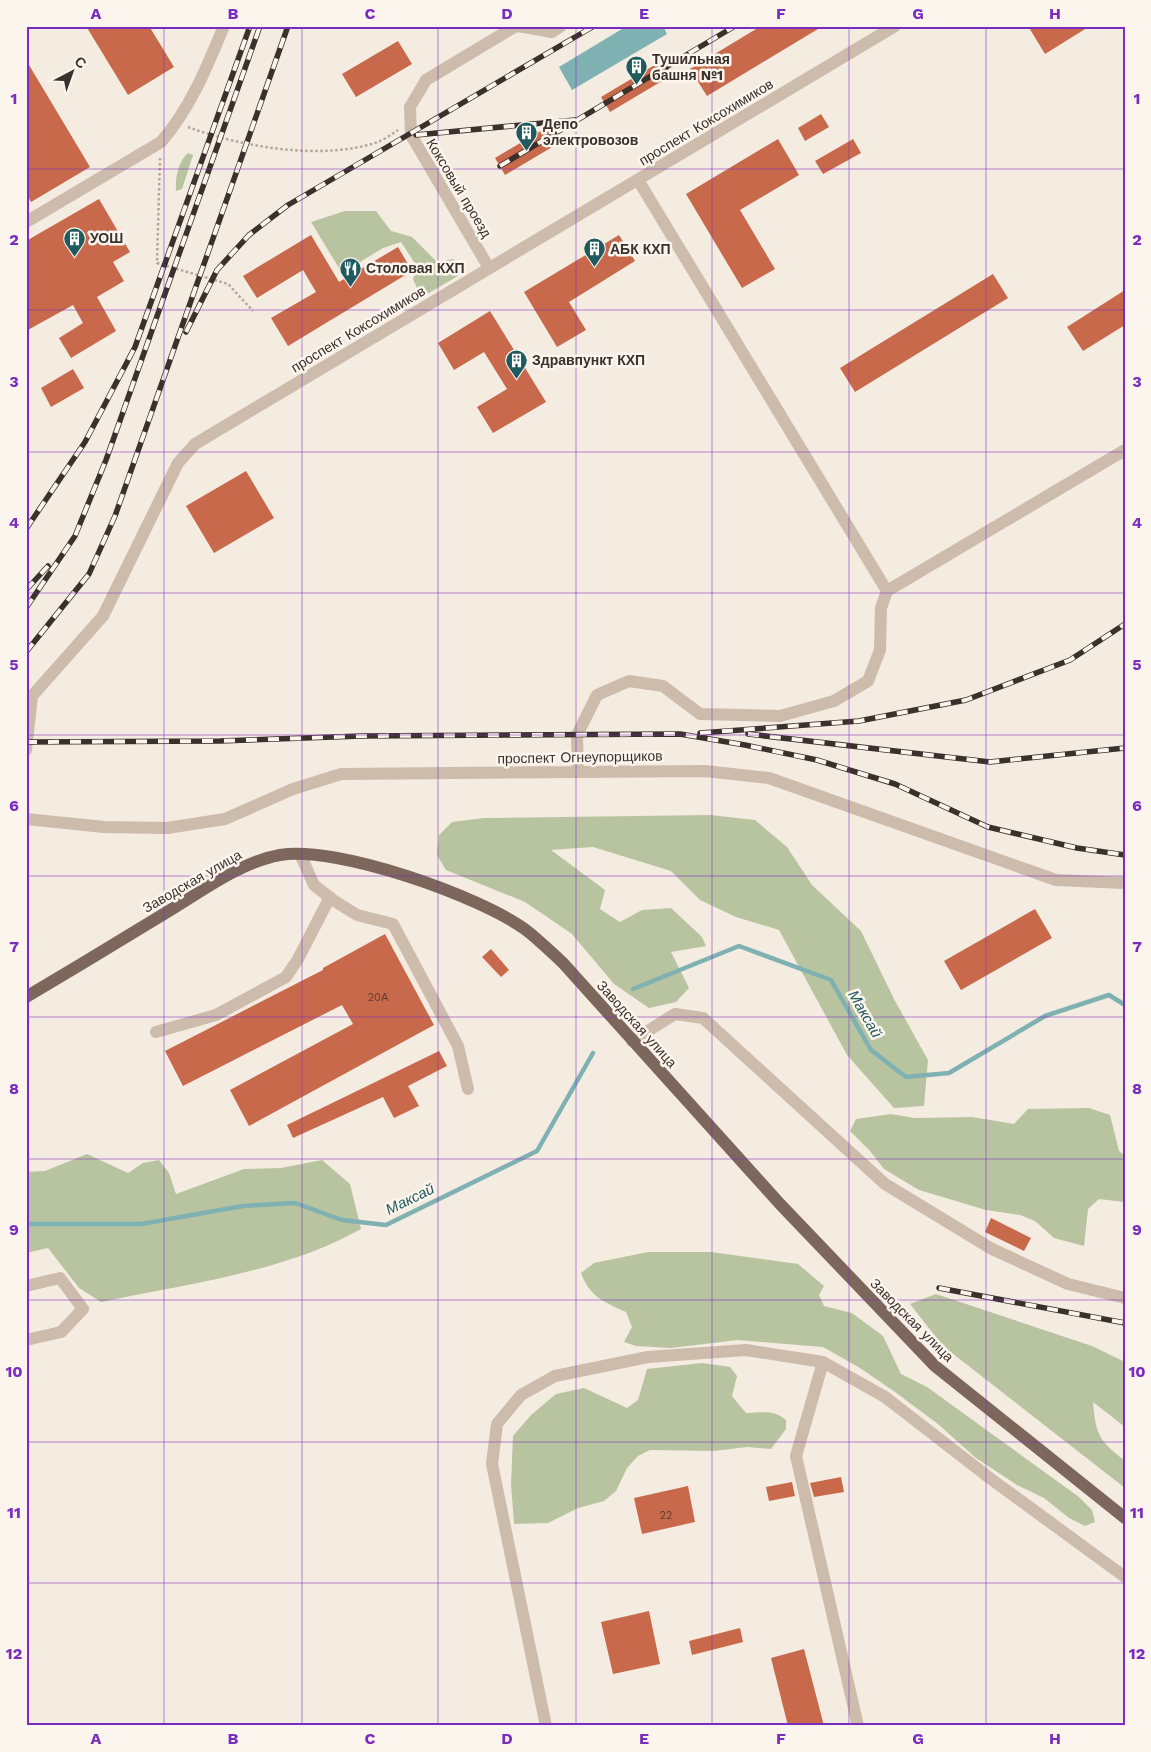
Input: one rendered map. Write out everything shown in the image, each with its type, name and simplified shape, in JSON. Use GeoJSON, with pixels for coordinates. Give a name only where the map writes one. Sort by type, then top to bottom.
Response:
{"type":"FeatureCollection","features":[{"type":"Feature","properties":{"kind":"main road","name":"Заводская улица"},"geometry":{"type":"LineString","coordinates":[[26,997],[224,878],[259,861],[280,855],[300,854],[361,863],[417,880],[480,904],[526,930],[563,963],[780,1204],[891,1323],[935,1366],[1125,1518]]}},
{"type":"Feature","properties":{"kind":"street"},"geometry":{"type":"LineString","coordinates":[[26,222],[161,142],[177,123],[208,64],[224,26]]}},
{"type":"Feature","properties":{"kind":"street","name":"Коксовый проезд"},"geometry":{"type":"LineString","coordinates":[[489,268],[411,135],[410,107],[426,80],[517,26],[552,32],[561,26]]}},
{"type":"Feature","properties":{"kind":"street","name":"проспект Коксохимиков"},"geometry":{"type":"LineString","coordinates":[[26,750],[32,696],[103,616],[178,463],[195,444],[895,26]]}},
{"type":"Feature","properties":{"kind":"street"},"geometry":{"type":"LineString","coordinates":[[638,180],[887,591]]}},
{"type":"Feature","properties":{"kind":"street"},"geometry":{"type":"LineString","coordinates":[[578,772],[577,735],[597,695],[629,681],[663,686],[700,714],[780,716],[834,701],[868,681],[880,650],[881,608],[887,591],[1125,450]]}},
{"type":"Feature","properties":{"kind":"street","name":"проспект Огнеупорщиков"},"geometry":{"type":"LineString","coordinates":[[26,819],[104,827],[167,828],[224,819],[293,789],[341,774],[705,771],[769,778],[1056,880],[1125,883]]}},
{"type":"Feature","properties":{"kind":"street"},"geometry":{"type":"LineString","coordinates":[[300,854],[314,885],[357,915],[393,924],[458,1046],[468,1089]]}},
{"type":"Feature","properties":{"kind":"street"},"geometry":{"type":"LineString","coordinates":[[156,1032],[216,1015],[286,977],[303,951],[330,897]]}},
{"type":"Feature","properties":{"kind":"street"},"geometry":{"type":"LineString","coordinates":[[632,1041],[675,1014],[703,1018],[885,1184],[992,1249],[1068,1284],[1125,1298]]}},
{"type":"Feature","properties":{"kind":"street"},"geometry":{"type":"LineString","coordinates":[[26,1286],[60,1278],[83,1309],[61,1332],[26,1340]]}},
{"type":"Feature","properties":{"kind":"street"},"geometry":{"type":"LineString","coordinates":[[546,1726],[492,1464],[497,1424],[521,1395],[554,1376],[648,1357],[746,1350],[822,1362],[885,1397],[990,1478],[1125,1576]]}},
{"type":"Feature","properties":{"kind":"street"},"geometry":{"type":"LineString","coordinates":[[822,1362],[796,1456],[858,1726]]}},
{"type":"Feature","properties":{"kind":"path"},"geometry":{"type":"LineString","coordinates":[[177,123],[220,139],[246,145],[326,152],[378,142],[410,123]]}},
{"type":"Feature","properties":{"kind":"path"},"geometry":{"type":"LineString","coordinates":[[161,142],[157,263],[228,284],[253,311]]}},
{"type":"Feature","properties":{"kind":"green space"},"geometry":{"type":"Polygon","coordinates":[[[188,153],[193,155],[182,189],[176,191],[178,170],[188,153]]]}},
{"type":"Feature","properties":{"kind":"green space"},"geometry":{"type":"Polygon","coordinates":[[[345,211],[376,211],[391,231],[412,237],[437,262],[453,259],[463,267],[458,276],[427,294],[417,288],[413,279],[418,268],[401,242],[383,248],[342,273],[311,222],[345,211]]]}},
{"type":"Feature","properties":{"kind":"green space"},"geometry":{"type":"Polygon","coordinates":[[[710,815],[755,820],[787,847],[812,885],[861,931],[894,999],[928,1060],[924,1106],[894,1108],[847,1055],[779,930],[736,917],[700,900],[671,871],[593,847],[551,850],[605,890],[600,909],[620,922],[642,910],[671,908],[702,937],[706,946],[671,952],[689,988],[676,1002],[649,1008],[614,984],[572,934],[525,902],[446,870],[437,855],[439,835],[452,822],[484,818],[710,815]]]}},
{"type":"Feature","properties":{"kind":"green space"},"geometry":{"type":"Polygon","coordinates":[[[1089,1108],[1110,1115],[1119,1151],[1125,1156],[1125,1202],[1099,1199],[1088,1209],[1084,1246],[1054,1238],[1035,1221],[1020,1215],[986,1210],[919,1190],[884,1169],[870,1151],[850,1131],[856,1119],[891,1114],[915,1118],[972,1117],[1014,1124],[1028,1109],[1089,1108]]]}},
{"type":"Feature","properties":{"kind":"green space"},"geometry":{"type":"Polygon","coordinates":[[[87,1154],[128,1173],[143,1163],[159,1160],[169,1173],[176,1194],[244,1169],[281,1168],[322,1160],[350,1184],[361,1229],[331,1244],[268,1266],[234,1275],[101,1302],[79,1288],[48,1248],[26,1253],[26,1172],[45,1171],[87,1154]]]}},
{"type":"Feature","properties":{"kind":"green space"},"geometry":{"type":"Polygon","coordinates":[[[648,1252],[711,1252],[798,1264],[824,1286],[819,1295],[824,1306],[852,1313],[883,1336],[901,1374],[927,1387],[1079,1497],[1092,1510],[1095,1522],[1085,1526],[1069,1518],[1044,1498],[1017,1485],[976,1458],[938,1424],[895,1392],[860,1368],[823,1347],[738,1340],[671,1348],[636,1346],[624,1342],[632,1327],[626,1312],[604,1302],[593,1293],[581,1273],[594,1263],[648,1252]]]}},
{"type":"Feature","properties":{"kind":"green space"},"geometry":{"type":"Polygon","coordinates":[[[936,1294],[1092,1346],[1125,1362],[1125,1427],[1093,1402],[1100,1436],[1109,1448],[1125,1461],[1125,1488],[943,1346],[910,1304],[936,1294]]]}},
{"type":"Feature","properties":{"kind":"green space"},"geometry":{"type":"Polygon","coordinates":[[[702,1363],[730,1367],[737,1376],[732,1396],[746,1413],[772,1413],[786,1420],[786,1429],[771,1449],[747,1447],[714,1451],[650,1450],[638,1456],[627,1468],[616,1491],[604,1501],[578,1508],[548,1523],[514,1524],[511,1484],[513,1436],[531,1415],[556,1394],[584,1388],[627,1408],[638,1400],[647,1369],[702,1363]]]}},
{"type":"Feature","properties":{"kind":"water"},"geometry":{"type":"Polygon","coordinates":[[[627,26],[663,26],[667,34],[572,90],[559,67],[627,26]]]}},
{"type":"Feature","properties":{"kind":"building"},"geometry":{"type":"Polygon","coordinates":[[[86,26],[149,26],[174,67],[128,95],[86,26]]]}},
{"type":"Feature","properties":{"kind":"building"},"geometry":{"type":"Polygon","coordinates":[[[761,26],[823,26],[707,96],[690,69],[761,26]]]}},
{"type":"Feature","properties":{"kind":"building"},"geometry":{"type":"Polygon","coordinates":[[[1028,26],[1090,26],[1045,54],[1028,26]]]}},
{"type":"Feature","properties":{"kind":"building"},"geometry":{"type":"Polygon","coordinates":[[[398,41],[412,64],[356,97],[342,74],[398,41]]]}},
{"type":"Feature","properties":{"kind":"building"},"geometry":{"type":"Polygon","coordinates":[[[26,60],[90,167],[31,202],[26,193],[26,60]]]}},
{"type":"Feature","properties":{"kind":"building","name":"Тушильная башня №1"},"geometry":{"type":"Polygon","coordinates":[[[663,60],[672,75],[610,112],[601,97],[663,60]]]}},
{"type":"Feature","properties":{"kind":"building"},"geometry":{"type":"Polygon","coordinates":[[[821,114],[829,127],[805,141],[798,128],[821,114]]]}},
{"type":"Feature","properties":{"kind":"building","name":"Депо электровозов"},"geometry":{"type":"Polygon","coordinates":[[[549,126],[559,143],[505,175],[495,158],[549,126]]]}},
{"type":"Feature","properties":{"kind":"building"},"geometry":{"type":"Polygon","coordinates":[[[778,139],[799,175],[740,210],[775,269],[742,288],[686,194],[778,139]]]}},
{"type":"Feature","properties":{"kind":"building"},"geometry":{"type":"Polygon","coordinates":[[[853,139],[861,153],[823,174],[815,161],[853,139]]]}},
{"type":"Feature","properties":{"kind":"building","name":"УОШ"},"geometry":{"type":"Polygon","coordinates":[[[99,199],[130,252],[113,262],[124,281],[97,297],[116,331],[71,358],[59,338],[83,323],[73,305],[26,331],[26,241],[99,199]]]}},
{"type":"Feature","properties":{"kind":"building","name":"Столовая КХП"},"geometry":{"type":"Polygon","coordinates":[[[311,235],[339,282],[398,247],[412,271],[288,346],[271,318],[316,292],[303,270],[257,298],[243,276],[311,235]]]}},
{"type":"Feature","properties":{"kind":"building"},"geometry":{"type":"Polygon","coordinates":[[[619,235],[635,261],[569,302],[586,330],[557,347],[524,292],[619,235]]]}},
{"type":"Feature","properties":{"kind":"building"},"geometry":{"type":"Polygon","coordinates":[[[993,274],[1008,298],[855,392],[840,368],[993,274]]]}},
{"type":"Feature","properties":{"kind":"building"},"geometry":{"type":"Polygon","coordinates":[[[1125,290],[1125,325],[1083,351],[1067,327],[1125,290]]]}},
{"type":"Feature","properties":{"kind":"building","name":"Здравпункт КХП"},"geometry":{"type":"Polygon","coordinates":[[[490,311],[546,402],[493,433],[477,407],[507,389],[484,352],[454,370],[438,343],[490,311]]]}},
{"type":"Feature","properties":{"kind":"building"},"geometry":{"type":"Polygon","coordinates":[[[73,369],[84,388],[51,407],[41,388],[73,369]]]}},
{"type":"Feature","properties":{"kind":"building"},"geometry":{"type":"Polygon","coordinates":[[[246,471],[274,518],[214,553],[186,506],[246,471]]]}},
{"type":"Feature","properties":{"kind":"building"},"geometry":{"type":"Polygon","coordinates":[[[1035,909],[1052,938],[961,990],[944,961],[1035,909]]]}},
{"type":"Feature","properties":{"kind":"building"},"geometry":{"type":"Polygon","coordinates":[[[385,934],[434,1025],[249,1126],[230,1090],[353,1024],[342,1005],[183,1086],[165,1051],[323,970],[323,968],[385,934]]]}},
{"type":"Feature","properties":{"kind":"building"},"geometry":{"type":"Polygon","coordinates":[[[491,949],[509,970],[501,977],[482,957],[491,949]]]}},
{"type":"Feature","properties":{"kind":"building"},"geometry":{"type":"Polygon","coordinates":[[[439,1051],[447,1066],[408,1086],[419,1106],[394,1118],[383,1097],[293,1138],[287,1125],[439,1051]]]}},
{"type":"Feature","properties":{"kind":"building"},"geometry":{"type":"Polygon","coordinates":[[[991,1218],[1031,1238],[1024,1251],[985,1232],[991,1218]]]}},
{"type":"Feature","properties":{"kind":"building"},"geometry":{"type":"Polygon","coordinates":[[[841,1477],[844,1492],[814,1497],[810,1483],[841,1477]]]}},
{"type":"Feature","properties":{"kind":"building"},"geometry":{"type":"Polygon","coordinates":[[[792,1482],[795,1496],[769,1501],[766,1487],[792,1482]]]}},
{"type":"Feature","properties":{"kind":"building"},"geometry":{"type":"Polygon","coordinates":[[[688,1486],[695,1522],[642,1534],[634,1498],[688,1486]]]}},
{"type":"Feature","properties":{"kind":"building"},"geometry":{"type":"Polygon","coordinates":[[[649,1611],[660,1664],[613,1674],[601,1622],[649,1611]]]}},
{"type":"Feature","properties":{"kind":"building"},"geometry":{"type":"Polygon","coordinates":[[[740,1628],[743,1642],[692,1655],[689,1641],[740,1628]]]}},
{"type":"Feature","properties":{"kind":"building"},"geometry":{"type":"Polygon","coordinates":[[[804,1649],[824,1726],[788,1726],[771,1658],[804,1649]]]}},
{"type":"Feature","properties":{"kind":"waterway","name":"Максай"},"geometry":{"type":"LineString","coordinates":[[633,989],[739,946],[831,980],[871,1050],[906,1077],[949,1073],[1045,1016],[1109,995],[1125,1005]]}},
{"type":"Feature","properties":{"kind":"waterway","name":"Максай"},"geometry":{"type":"LineString","coordinates":[[26,1224],[141,1224],[243,1206],[295,1203],[342,1220],[386,1225],[537,1151],[593,1053]]}},
{"type":"Feature","properties":{"kind":"railway"},"geometry":{"type":"LineString","coordinates":[[26,529],[85,442],[135,347],[250,26]]}},
{"type":"Feature","properties":{"kind":"railway"},"geometry":{"type":"LineString","coordinates":[[26,608],[75,536],[106,460],[260,26]]}},
{"type":"Feature","properties":{"kind":"railway"},"geometry":{"type":"LineString","coordinates":[[26,652],[89,574],[115,516],[288,26]]}},
{"type":"Feature","properties":{"kind":"railway"},"geometry":{"type":"LineString","coordinates":[[186,332],[217,270],[249,235],[288,205],[594,26]]}},
{"type":"Feature","properties":{"kind":"railway"},"geometry":{"type":"LineString","coordinates":[[500,166],[735,26]]}},
{"type":"Feature","properties":{"kind":"railway"},"geometry":{"type":"LineString","coordinates":[[416,135],[575,120]]}},
{"type":"Feature","properties":{"kind":"railway"},"geometry":{"type":"LineString","coordinates":[[26,590],[48,566]]}},
{"type":"Feature","properties":{"kind":"railway"},"geometry":{"type":"LineString","coordinates":[[700,733],[859,721],[966,700],[1070,660],[1125,624]]}},
{"type":"Feature","properties":{"kind":"railway"},"geometry":{"type":"LineString","coordinates":[[26,742],[220,741],[362,736],[680,734],[817,760],[895,784],[988,827],[1077,848],[1125,855]]}},
{"type":"Feature","properties":{"kind":"railway"},"geometry":{"type":"LineString","coordinates":[[748,734],[990,762],[1125,748]]}},
{"type":"Feature","properties":{"kind":"railway"},"geometry":{"type":"LineString","coordinates":[[939,1288],[1125,1323]]}},
{"type":"Feature","properties":{"kind":"place","name":"Тушильная башня №1"},"geometry":{"type":"Point","coordinates":[636,86]}},
{"type":"Feature","properties":{"kind":"place","name":"Депо электровозов"},"geometry":{"type":"Point","coordinates":[527,151]}},
{"type":"Feature","properties":{"kind":"place","name":"УОШ"},"geometry":{"type":"Point","coordinates":[74,257]}},
{"type":"Feature","properties":{"kind":"place","name":"АБК КХП"},"geometry":{"type":"Point","coordinates":[594,268]}},
{"type":"Feature","properties":{"kind":"place","name":"Столовая КХП"},"geometry":{"type":"Point","coordinates":[350,287]}},
{"type":"Feature","properties":{"kind":"place","name":"Здравпункт КХП"},"geometry":{"type":"Point","coordinates":[516,379]}}]}
